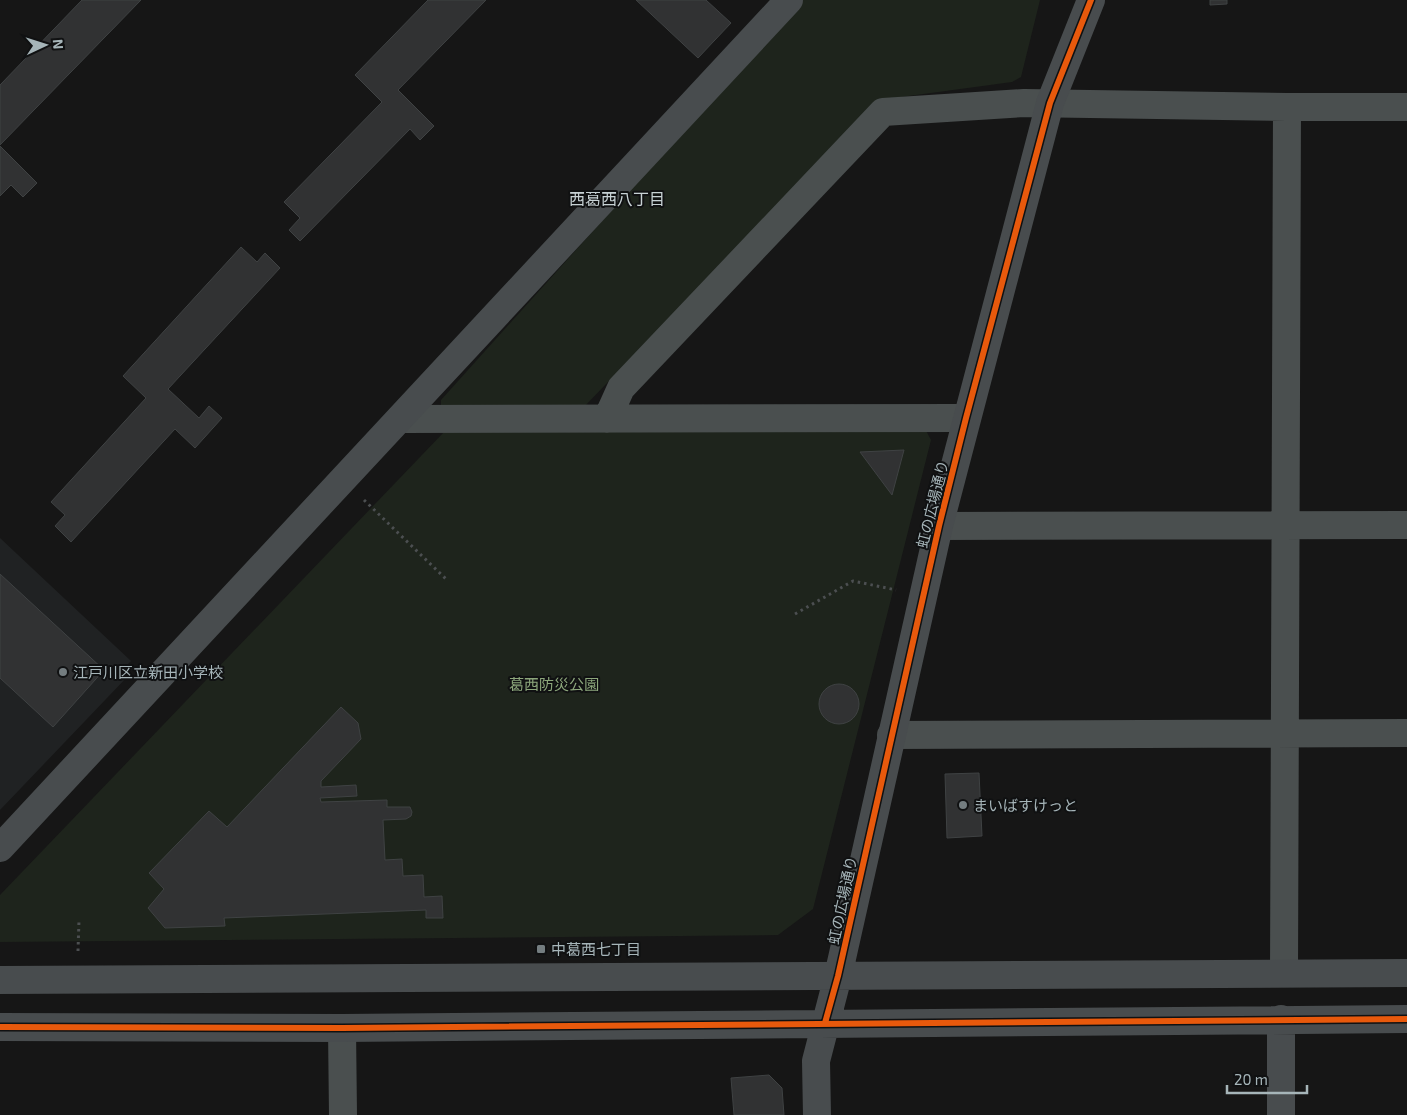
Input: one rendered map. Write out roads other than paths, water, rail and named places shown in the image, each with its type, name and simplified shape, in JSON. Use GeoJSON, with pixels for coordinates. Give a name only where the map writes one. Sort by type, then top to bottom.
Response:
{"type":"FeatureCollection","features":[{"type":"Feature","properties":{"kind":"street"},"geometry":{"type":"LineString","coordinates":[[0,848],[789,0]]}},
{"type":"Feature","properties":{"kind":"street","name":"虹の広場通り"},"geometry":{"type":"LineString","coordinates":[[817,1115],[816,1062],[838,976],[939,526],[1050,104],[1091,0]]}},
{"type":"Feature","properties":{"kind":"street"},"geometry":{"type":"LineString","coordinates":[[607,419],[621,388],[883,112],[1024,103],[1407,107]]}},
{"type":"Feature","properties":{"kind":"street"},"geometry":{"type":"LineString","coordinates":[[1284,973],[1287,107]]}},
{"type":"Feature","properties":{"kind":"street"},"geometry":{"type":"LineString","coordinates":[[400,420],[966,418]]}},
{"type":"Feature","properties":{"kind":"street"},"geometry":{"type":"LineString","coordinates":[[939,526],[1407,525]]}},
{"type":"Feature","properties":{"kind":"street"},"geometry":{"type":"LineString","coordinates":[[891,735],[1407,733]]}},
{"type":"Feature","properties":{"kind":"street"},"geometry":{"type":"LineString","coordinates":[[0,980],[1407,973]]}},
{"type":"Feature","properties":{"kind":"street"},"geometry":{"type":"LineString","coordinates":[[1280,1115],[1281,1019]]}},
{"type":"Feature","properties":{"kind":"street"},"geometry":{"type":"LineString","coordinates":[[0,1027],[342,1028],[1407,1019]]}},
{"type":"Feature","properties":{"kind":"street"},"geometry":{"type":"LineString","coordinates":[[342,1028],[343,1115]]}},
{"type":"Feature","properties":{"kind":"place","name":"江戸川区立新田小学校"},"geometry":{"type":"Point","coordinates":[63,672]}},
{"type":"Feature","properties":{"kind":"place","name":"まいばすけっと"},"geometry":{"type":"Point","coordinates":[963,805]}},
{"type":"Feature","properties":{"kind":"place","name":"中葛西七丁目"},"geometry":{"type":"Point","coordinates":[541,949]}},
{"type":"Feature","properties":{"kind":"district","name":"西葛西八丁目"},"geometry":{"type":"Point","coordinates":[617,198]}},
{"type":"Feature","properties":{"kind":"park label","name":"葛西防災公園"},"geometry":{"type":"Point","coordinates":[554,684]}}]}
